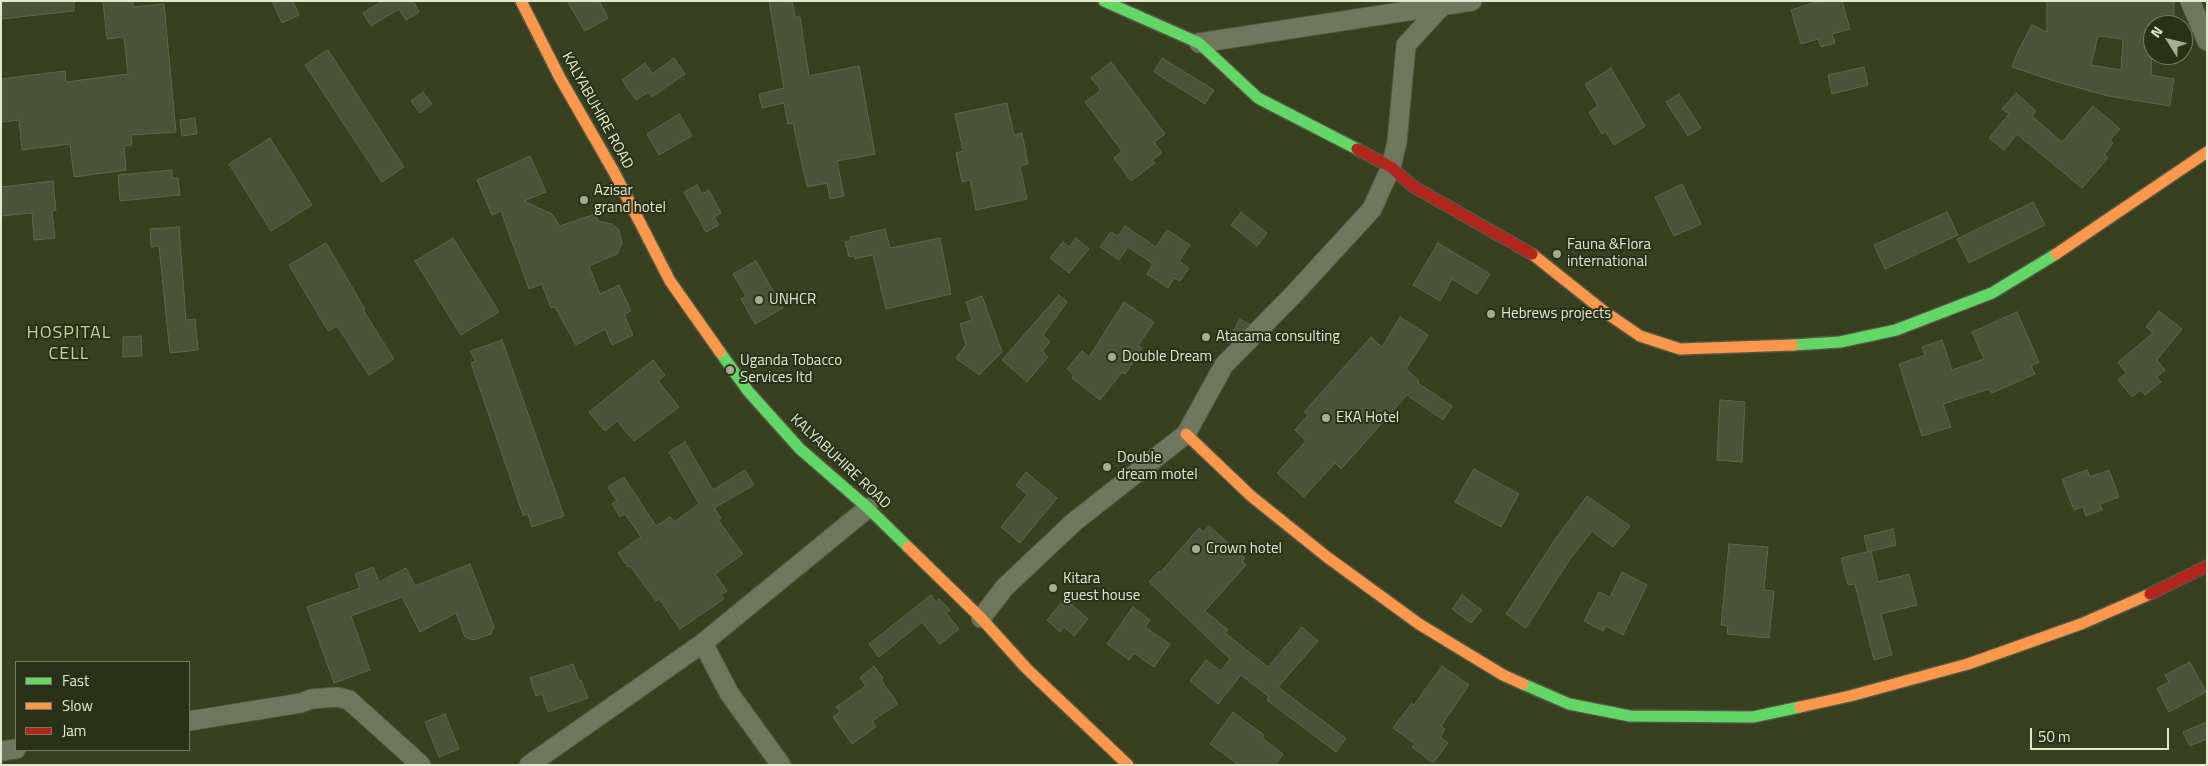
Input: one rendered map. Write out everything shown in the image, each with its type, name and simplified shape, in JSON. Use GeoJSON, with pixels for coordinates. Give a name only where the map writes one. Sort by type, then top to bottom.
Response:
{"type":"FeatureCollection","features":[{"type":"Feature","properties":{"kind":"street","name":"KALYABUHIRE ROAD"},"geometry":{"type":"LineString","coordinates":[[521,1],[560,78],[614,172],[670,281],[748,391],[800,449],[868,508],[981,618],[1027,669],[1128,765]]}},
{"type":"Feature","properties":{"kind":"street"},"geometry":{"type":"LineString","coordinates":[[1104,1],[1199,43],[1258,98],[1391,167],[1414,187],[1535,256],[1604,312],[1640,336],[1680,349],[1756,348],[1840,342],[1896,330],[1992,293],[2066,248],[2207,152]]}},
{"type":"Feature","properties":{"kind":"street"},"geometry":{"type":"LineString","coordinates":[[1199,43],[1438,4],[1472,1]]}},
{"type":"Feature","properties":{"kind":"street"},"geometry":{"type":"LineString","coordinates":[[2190,1],[2207,41]]}},
{"type":"Feature","properties":{"kind":"street"},"geometry":{"type":"LineString","coordinates":[[981,618],[1005,587],[1074,522],[1186,434],[1224,364],[1360,224],[1372,209],[1391,167],[1397,142],[1406,46],[1438,4]]}},
{"type":"Feature","properties":{"kind":"street"},"geometry":{"type":"LineString","coordinates":[[1186,434],[1251,496],[1326,557],[1419,624],[1503,675],[1570,704],[1630,716],[1753,717],[1850,696],[1968,664],[2081,624],[2170,586],[2207,566]]}},
{"type":"Feature","properties":{"kind":"street"},"geometry":{"type":"LineString","coordinates":[[529,765],[703,643],[868,508]]}},
{"type":"Feature","properties":{"kind":"street"},"geometry":{"type":"LineString","coordinates":[[703,643],[729,693],[781,765]]}},
{"type":"Feature","properties":{"kind":"street"},"geometry":{"type":"LineString","coordinates":[[190,721],[337,697],[349,700],[422,765]]}},
{"type":"Feature","properties":{"kind":"street"},"geometry":{"type":"LineString","coordinates":[[1,751],[15,749]]}},
{"type":"Feature","properties":{"kind":"building"},"geometry":{"type":"Polygon","coordinates":[[[1,1],[74,1],[74,11],[1,19],[1,1]]]}},
{"type":"Feature","properties":{"kind":"building"},"geometry":{"type":"Polygon","coordinates":[[[103,1],[133,1],[133,7],[164,4],[176,132],[131,135],[132,145],[124,146],[126,170],[74,177],[70,144],[22,150],[19,120],[1,122],[1,79],[65,71],[66,82],[128,74],[124,37],[107,39],[103,1]]]}},
{"type":"Feature","properties":{"kind":"building"},"geometry":{"type":"Polygon","coordinates":[[[272,1],[293,1],[299,15],[282,23],[272,1]]]}},
{"type":"Feature","properties":{"kind":"building"},"geometry":{"type":"Polygon","coordinates":[[[382,1],[413,1],[419,12],[406,20],[399,9],[371,26],[363,13],[382,1]]]}},
{"type":"Feature","properties":{"kind":"building"},"geometry":{"type":"Polygon","coordinates":[[[567,1],[599,1],[608,18],[585,31],[567,1]]]}},
{"type":"Feature","properties":{"kind":"building"},"geometry":{"type":"Polygon","coordinates":[[[769,1],[792,1],[795,17],[800,17],[809,76],[859,66],[875,154],[837,161],[844,196],[830,199],[827,183],[807,187],[793,123],[788,124],[784,103],[762,108],[759,94],[784,88],[769,1]]]}},
{"type":"Feature","properties":{"kind":"building"},"geometry":{"type":"Polygon","coordinates":[[[1819,1],[1842,1],[1850,29],[1832,34],[1835,43],[1821,47],[1818,39],[1801,44],[1791,10],[1819,1]]]}},
{"type":"Feature","properties":{"kind":"building"},"geometry":{"type":"Polygon","coordinates":[[[2047,1],[2174,1],[2174,15],[2143,15],[2143,65],[2151,65],[2151,75],[2174,79],[2170,106],[2108,96],[2012,67],[2017,53],[2032,25],[2047,32],[2047,1]],[[2098,36],[2091,65],[2121,70],[2123,39],[2098,36]]]}},
{"type":"Feature","properties":{"kind":"building"},"geometry":{"type":"Polygon","coordinates":[[[328,50],[404,167],[382,182],[305,65],[328,50]]]}},
{"type":"Feature","properties":{"kind":"building"},"geometry":{"type":"Polygon","coordinates":[[[674,58],[685,74],[652,97],[648,92],[636,100],[622,80],[645,63],[652,74],[674,58]]]}},
{"type":"Feature","properties":{"kind":"building"},"geometry":{"type":"Polygon","coordinates":[[[1162,58],[1214,90],[1205,104],[1154,72],[1162,58]]]}},
{"type":"Feature","properties":{"kind":"building"},"geometry":{"type":"Polygon","coordinates":[[[1111,62],[1165,134],[1154,142],[1162,153],[1152,160],[1155,163],[1131,181],[1114,158],[1122,151],[1085,102],[1101,90],[1091,78],[1111,62]]]}},
{"type":"Feature","properties":{"kind":"building"},"geometry":{"type":"Polygon","coordinates":[[[1864,67],[1868,85],[1832,94],[1828,75],[1864,67]]]}},
{"type":"Feature","properties":{"kind":"building"},"geometry":{"type":"Polygon","coordinates":[[[1611,68],[1645,126],[1614,145],[1606,132],[1602,134],[1589,112],[1598,106],[1585,84],[1611,68]]]}},
{"type":"Feature","properties":{"kind":"building"},"geometry":{"type":"Polygon","coordinates":[[[423,92],[432,104],[420,113],[411,101],[423,92]]]}},
{"type":"Feature","properties":{"kind":"building"},"geometry":{"type":"Polygon","coordinates":[[[2016,93],[2036,111],[2032,116],[2062,142],[2093,106],[2120,129],[2110,140],[2113,143],[2104,155],[2108,158],[2082,188],[2017,134],[2004,150],[1989,138],[2009,114],[2002,109],[2016,93]]]}},
{"type":"Feature","properties":{"kind":"building"},"geometry":{"type":"Polygon","coordinates":[[[1679,94],[1701,128],[1688,136],[1666,102],[1679,94]]]}},
{"type":"Feature","properties":{"kind":"building"},"geometry":{"type":"Polygon","coordinates":[[[1007,103],[1014,135],[1022,133],[1028,164],[1020,166],[1027,199],[976,210],[970,180],[962,182],[956,153],[963,151],[955,114],[1007,103]]]}},
{"type":"Feature","properties":{"kind":"building"},"geometry":{"type":"Polygon","coordinates":[[[679,114],[692,136],[659,155],[647,134],[679,114]]]}},
{"type":"Feature","properties":{"kind":"building"},"geometry":{"type":"Polygon","coordinates":[[[195,118],[197,134],[182,136],[180,120],[195,118]]]}},
{"type":"Feature","properties":{"kind":"building"},"geometry":{"type":"Polygon","coordinates":[[[270,138],[312,205],[271,231],[229,164],[270,138]]]}},
{"type":"Feature","properties":{"kind":"building"},"geometry":{"type":"Polygon","coordinates":[[[530,156],[546,192],[524,201],[552,214],[560,226],[595,214],[598,221],[612,224],[619,230],[622,243],[617,254],[589,266],[600,294],[619,285],[631,311],[624,314],[633,335],[612,345],[605,329],[576,345],[555,307],[551,308],[542,284],[529,289],[501,211],[492,215],[477,180],[530,156]]]}},
{"type":"Feature","properties":{"kind":"building"},"geometry":{"type":"Polygon","coordinates":[[[172,170],[172,178],[178,178],[180,195],[120,201],[118,175],[172,170]]]}},
{"type":"Feature","properties":{"kind":"building"},"geometry":{"type":"Polygon","coordinates":[[[53,181],[56,210],[52,211],[55,238],[34,240],[32,213],[1,216],[1,187],[53,181]]]}},
{"type":"Feature","properties":{"kind":"building"},"geometry":{"type":"Polygon","coordinates":[[[1682,184],[1701,224],[1674,236],[1655,197],[1682,184]]]}},
{"type":"Feature","properties":{"kind":"building"},"geometry":{"type":"Polygon","coordinates":[[[697,185],[702,194],[709,190],[721,213],[714,217],[719,225],[706,232],[684,192],[697,185]]]}},
{"type":"Feature","properties":{"kind":"building"},"geometry":{"type":"Polygon","coordinates":[[[2033,202],[2045,225],[1969,263],[1957,239],[2033,202]]]}},
{"type":"Feature","properties":{"kind":"building"},"geometry":{"type":"Polygon","coordinates":[[[1241,212],[1267,233],[1257,246],[1231,225],[1241,212]]]}},
{"type":"Feature","properties":{"kind":"building"},"geometry":{"type":"Polygon","coordinates":[[[1947,212],[1958,235],[1885,269],[1874,245],[1947,212]]]}},
{"type":"Feature","properties":{"kind":"building"},"geometry":{"type":"Polygon","coordinates":[[[1125,226],[1156,247],[1167,230],[1190,245],[1179,261],[1189,268],[1180,281],[1174,278],[1168,288],[1147,274],[1153,264],[1128,247],[1119,260],[1100,247],[1111,232],[1118,236],[1125,226]]]}},
{"type":"Feature","properties":{"kind":"building"},"geometry":{"type":"Polygon","coordinates":[[[179,227],[186,320],[195,319],[198,350],[170,353],[159,246],[151,247],[150,229],[179,227]]]}},
{"type":"Feature","properties":{"kind":"building"},"geometry":{"type":"Polygon","coordinates":[[[885,229],[890,248],[940,238],[951,294],[886,309],[873,255],[855,259],[855,256],[849,257],[845,242],[851,241],[850,237],[885,229]]]}},
{"type":"Feature","properties":{"kind":"building"},"geometry":{"type":"Polygon","coordinates":[[[453,238],[499,312],[461,335],[415,261],[453,238]]]}},
{"type":"Feature","properties":{"kind":"building"},"geometry":{"type":"Polygon","coordinates":[[[1076,238],[1089,249],[1069,273],[1050,258],[1063,242],[1069,247],[1076,238]]]}},
{"type":"Feature","properties":{"kind":"building"},"geometry":{"type":"Polygon","coordinates":[[[326,243],[365,309],[363,310],[394,359],[369,375],[337,326],[328,331],[289,265],[326,243]]]}},
{"type":"Feature","properties":{"kind":"building"},"geometry":{"type":"Polygon","coordinates":[[[1438,243],[1490,274],[1477,294],[1452,279],[1440,301],[1413,285],[1438,243]]]}},
{"type":"Feature","properties":{"kind":"building"},"geometry":{"type":"Polygon","coordinates":[[[756,261],[783,308],[755,324],[741,299],[746,296],[733,274],[756,261]]]}},
{"type":"Feature","properties":{"kind":"building"},"geometry":{"type":"Polygon","coordinates":[[[1059,295],[1067,302],[1043,335],[1050,342],[1042,351],[1048,357],[1027,382],[1002,360],[1059,295]]]}},
{"type":"Feature","properties":{"kind":"building"},"geometry":{"type":"Polygon","coordinates":[[[982,296],[1002,352],[979,375],[956,358],[966,345],[960,324],[972,320],[966,302],[982,296]]]}},
{"type":"Feature","properties":{"kind":"building"},"geometry":{"type":"Polygon","coordinates":[[[1124,302],[1154,322],[1138,346],[1142,348],[1125,374],[1122,372],[1100,400],[1072,378],[1074,375],[1067,369],[1082,351],[1089,357],[1124,302]]]}},
{"type":"Feature","properties":{"kind":"building"},"geometry":{"type":"Polygon","coordinates":[[[2159,311],[2182,329],[2157,360],[2165,370],[2157,377],[2161,382],[2145,395],[2140,390],[2132,397],[2118,380],[2126,373],[2118,362],[2153,333],[2146,327],[2159,311]]]}},
{"type":"Feature","properties":{"kind":"building"},"geometry":{"type":"Polygon","coordinates":[[[2017,312],[2039,362],[2031,366],[2035,374],[1992,393],[1989,389],[1943,404],[1951,427],[1922,436],[1899,364],[1925,355],[1922,347],[1942,340],[1952,370],[1984,359],[1972,332],[2017,312]]]}},
{"type":"Feature","properties":{"kind":"building"},"geometry":{"type":"Polygon","coordinates":[[[1400,317],[1428,335],[1406,369],[1419,381],[1418,383],[1452,406],[1443,420],[1407,395],[1341,469],[1335,463],[1304,497],[1277,473],[1306,441],[1295,430],[1308,415],[1304,412],[1371,337],[1382,347],[1400,317]]]}},
{"type":"Feature","properties":{"kind":"building"},"geometry":{"type":"Polygon","coordinates":[[[1240,319],[1249,324],[1232,340],[1229,339],[1240,319]]]}},
{"type":"Feature","properties":{"kind":"building"},"geometry":{"type":"Polygon","coordinates":[[[141,336],[142,356],[123,357],[123,337],[141,336]]]}},
{"type":"Feature","properties":{"kind":"building"},"geometry":{"type":"Polygon","coordinates":[[[502,340],[564,516],[532,527],[528,514],[523,515],[471,363],[476,361],[470,351],[502,340]]]}},
{"type":"Feature","properties":{"kind":"building"},"geometry":{"type":"Polygon","coordinates":[[[653,360],[665,375],[658,381],[679,407],[634,441],[617,421],[605,431],[589,412],[653,360]]]}},
{"type":"Feature","properties":{"kind":"building"},"geometry":{"type":"Polygon","coordinates":[[[1720,400],[1745,402],[1742,462],[1717,460],[1720,400]]]}},
{"type":"Feature","properties":{"kind":"building"},"geometry":{"type":"Polygon","coordinates":[[[685,442],[713,490],[745,470],[754,485],[714,508],[721,518],[718,520],[743,554],[715,574],[727,591],[721,595],[724,599],[680,629],[659,599],[656,601],[618,553],[641,537],[625,514],[620,517],[612,504],[617,501],[608,487],[624,477],[656,526],[670,517],[674,522],[699,504],[669,452],[685,442]]]}},
{"type":"Feature","properties":{"kind":"building"},"geometry":{"type":"Polygon","coordinates":[[[1474,469],[1519,494],[1501,527],[1455,502],[1474,469]]]}},
{"type":"Feature","properties":{"kind":"building"},"geometry":{"type":"Polygon","coordinates":[[[2087,470],[2090,477],[2109,470],[2119,497],[2100,504],[2102,510],[2086,516],[2083,507],[2074,510],[2062,479],[2087,470]]]}},
{"type":"Feature","properties":{"kind":"building"},"geometry":{"type":"Polygon","coordinates":[[[1026,472],[1057,498],[1020,543],[1001,527],[1027,495],[1016,485],[1026,472]]]}},
{"type":"Feature","properties":{"kind":"building"},"geometry":{"type":"Polygon","coordinates":[[[1587,496],[1630,526],[1613,547],[1592,531],[1570,559],[1526,628],[1506,614],[1554,541],[1587,496]]]}},
{"type":"Feature","properties":{"kind":"building"},"geometry":{"type":"Polygon","coordinates":[[[1209,526],[1245,558],[1242,562],[1246,565],[1205,611],[1228,630],[1225,633],[1268,667],[1302,627],[1318,641],[1278,687],[1346,738],[1336,752],[1267,700],[1269,697],[1241,675],[1218,704],[1190,681],[1206,660],[1221,671],[1230,659],[1149,582],[1159,571],[1160,573],[1199,528],[1203,532],[1209,526]]]}},
{"type":"Feature","properties":{"kind":"building"},"geometry":{"type":"Polygon","coordinates":[[[1893,529],[1896,545],[1868,552],[1864,536],[1893,529]]]}},
{"type":"Feature","properties":{"kind":"building"},"geometry":{"type":"Polygon","coordinates":[[[1729,544],[1768,547],[1764,590],[1774,591],[1769,638],[1727,634],[1728,626],[1721,625],[1729,544]]]}},
{"type":"Feature","properties":{"kind":"building"},"geometry":{"type":"Polygon","coordinates":[[[1871,551],[1878,582],[1909,574],[1917,605],[1881,614],[1892,655],[1874,660],[1855,584],[1848,585],[1841,558],[1871,551]]]}},
{"type":"Feature","properties":{"kind":"building"},"geometry":{"type":"Polygon","coordinates":[[[470,564],[494,627],[491,634],[474,640],[465,637],[456,613],[420,632],[402,597],[351,616],[370,670],[334,683],[307,607],[360,588],[355,574],[373,567],[379,582],[406,568],[415,586],[470,564]]]}},
{"type":"Feature","properties":{"kind":"building"},"geometry":{"type":"Polygon","coordinates":[[[1622,572],[1647,585],[1623,635],[1606,626],[1603,631],[1584,621],[1599,592],[1610,597],[1622,572]]]}},
{"type":"Feature","properties":{"kind":"building"},"geometry":{"type":"Polygon","coordinates":[[[931,595],[936,602],[939,599],[950,610],[946,613],[959,629],[940,644],[922,622],[879,657],[869,644],[931,595]]]}},
{"type":"Feature","properties":{"kind":"building"},"geometry":{"type":"Polygon","coordinates":[[[1462,595],[1482,610],[1471,623],[1452,609],[1462,595]]]}},
{"type":"Feature","properties":{"kind":"building"},"geometry":{"type":"Polygon","coordinates":[[[1065,599],[1088,619],[1074,636],[1064,627],[1060,632],[1047,620],[1065,599]]]}},
{"type":"Feature","properties":{"kind":"building"},"geometry":{"type":"Polygon","coordinates":[[[1133,607],[1150,620],[1145,627],[1170,644],[1154,667],[1134,653],[1129,660],[1107,644],[1133,607]]]}},
{"type":"Feature","properties":{"kind":"building"},"geometry":{"type":"Polygon","coordinates":[[[2190,662],[2206,692],[2169,712],[2157,688],[2169,682],[2165,675],[2190,662]]]}},
{"type":"Feature","properties":{"kind":"building"},"geometry":{"type":"Polygon","coordinates":[[[573,664],[588,698],[548,712],[542,694],[536,696],[530,678],[573,664]]]}},
{"type":"Feature","properties":{"kind":"building"},"geometry":{"type":"Polygon","coordinates":[[[874,666],[883,678],[881,680],[898,704],[872,721],[876,727],[852,744],[833,717],[840,712],[836,707],[866,686],[860,678],[874,666]]]}},
{"type":"Feature","properties":{"kind":"building"},"geometry":{"type":"Polygon","coordinates":[[[1442,666],[1469,685],[1441,726],[1445,729],[1440,737],[1448,743],[1433,763],[1412,747],[1415,744],[1393,728],[1412,703],[1414,705],[1442,666]]]}},
{"type":"Feature","properties":{"kind":"building"},"geometry":{"type":"Polygon","coordinates":[[[1233,712],[1264,735],[1262,738],[1283,754],[1275,765],[1239,765],[1210,744],[1233,712]]]}},
{"type":"Feature","properties":{"kind":"building"},"geometry":{"type":"Polygon","coordinates":[[[445,714],[459,749],[439,757],[425,722],[445,714]]]}},
{"type":"Feature","properties":{"kind":"building"},"geometry":{"type":"Polygon","coordinates":[[[2207,722],[2207,739],[2190,746],[2183,732],[2207,722]]]}},
{"type":"Feature","properties":{"kind":"traffic: fast"},"geometry":{"type":"LineString","coordinates":[[1104,1],[1199,43],[1258,98],[1357,149]]}},
{"type":"Feature","properties":{"kind":"traffic: fast"},"geometry":{"type":"LineString","coordinates":[[1793,345],[1840,342],[1896,330],[1992,293],[2056,254]]}},
{"type":"Feature","properties":{"kind":"traffic: fast"},"geometry":{"type":"LineString","coordinates":[[720,352],[748,391],[800,449],[868,508],[908,547]]}},
{"type":"Feature","properties":{"kind":"traffic: fast"},"geometry":{"type":"LineString","coordinates":[[1523,684],[1569,704],[1630,716],[1753,717],[1800,707]]}},
{"type":"Feature","properties":{"kind":"traffic: slow"},"geometry":{"type":"LineString","coordinates":[[521,1],[560,78],[614,172],[670,281],[720,352]]}},
{"type":"Feature","properties":{"kind":"traffic: slow"},"geometry":{"type":"LineString","coordinates":[[2056,254],[2207,152]]}},
{"type":"Feature","properties":{"kind":"traffic: slow"},"geometry":{"type":"LineString","coordinates":[[1532,254],[1605,312],[1640,336],[1680,349],[1793,345]]}},
{"type":"Feature","properties":{"kind":"traffic: slow"},"geometry":{"type":"LineString","coordinates":[[1186,434],[1251,496],[1327,557],[1419,624],[1503,675],[1523,684]]}},
{"type":"Feature","properties":{"kind":"traffic: slow"},"geometry":{"type":"LineString","coordinates":[[908,547],[981,618],[1027,669],[1128,765]]}},
{"type":"Feature","properties":{"kind":"traffic: slow"},"geometry":{"type":"LineString","coordinates":[[1800,707],[1850,696],[1968,664],[2081,624],[2150,594]]}},
{"type":"Feature","properties":{"kind":"traffic: jam"},"geometry":{"type":"LineString","coordinates":[[1357,149],[1391,167],[1414,187],[1532,254]]}},
{"type":"Feature","properties":{"kind":"traffic: jam"},"geometry":{"type":"LineString","coordinates":[[2150,594],[2207,566]]}},
{"type":"Feature","properties":{"kind":"place","name":"Azisar grand hotel"},"geometry":{"type":"Point","coordinates":[584,200]}},
{"type":"Feature","properties":{"kind":"place","name":"Fauna &Flora international"},"geometry":{"type":"Point","coordinates":[1557,254]}},
{"type":"Feature","properties":{"kind":"place","name":"UNHCR"},"geometry":{"type":"Point","coordinates":[759,300]}},
{"type":"Feature","properties":{"kind":"place","name":"Hebrews projects"},"geometry":{"type":"Point","coordinates":[1491,314]}},
{"type":"Feature","properties":{"kind":"place","name":"Atacama consulting"},"geometry":{"type":"Point","coordinates":[1206,337]}},
{"type":"Feature","properties":{"kind":"place","name":"Double Dream"},"geometry":{"type":"Point","coordinates":[1112,357]}},
{"type":"Feature","properties":{"kind":"place","name":"Uganda Tobacco Services ltd"},"geometry":{"type":"Point","coordinates":[730,370]}},
{"type":"Feature","properties":{"kind":"place","name":"EKA Hotel"},"geometry":{"type":"Point","coordinates":[1326,418]}},
{"type":"Feature","properties":{"kind":"place","name":"Double dream motel"},"geometry":{"type":"Point","coordinates":[1107,467]}},
{"type":"Feature","properties":{"kind":"place","name":"Crown hotel"},"geometry":{"type":"Point","coordinates":[1196,549]}},
{"type":"Feature","properties":{"kind":"place","name":"Kitara guest house"},"geometry":{"type":"Point","coordinates":[1053,588]}},
{"type":"Feature","properties":{"kind":"district","name":"HOSPITAL CELL"},"geometry":{"type":"Point","coordinates":[69,344]}}]}
